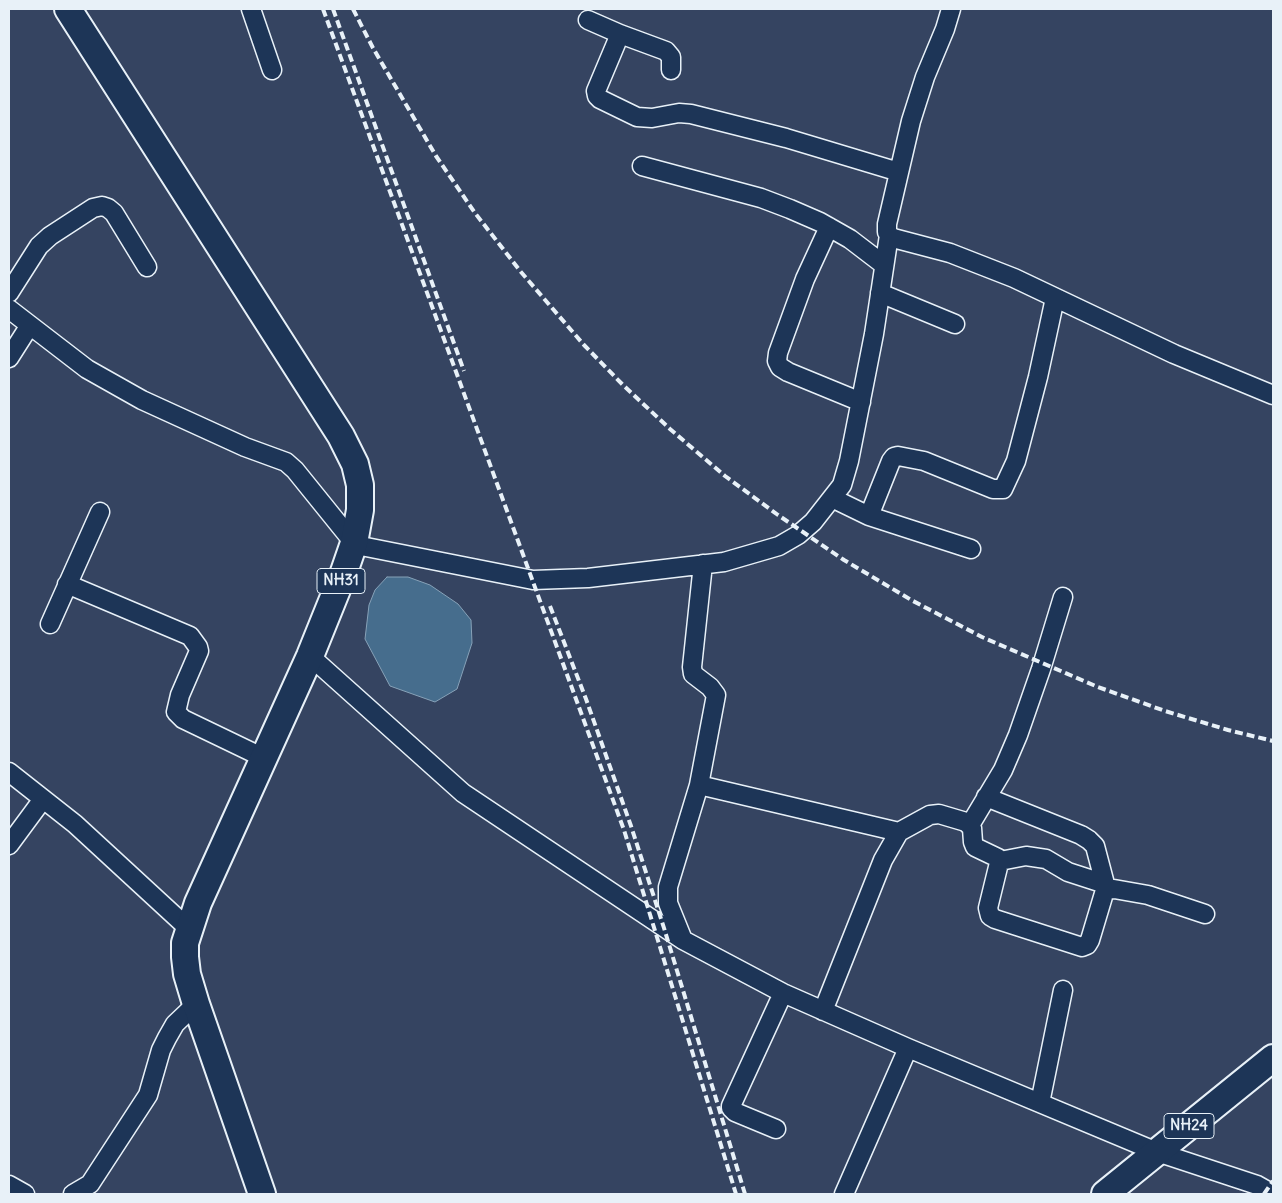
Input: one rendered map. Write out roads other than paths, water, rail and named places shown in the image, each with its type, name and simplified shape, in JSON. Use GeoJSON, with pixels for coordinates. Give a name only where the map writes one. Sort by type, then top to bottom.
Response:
{"type":"FeatureCollection","features":[{"type":"Feature","properties":{"kind":"highway","name":"NH31"},"geometry":{"type":"LineString","coordinates":[[68,9],[341,436],[355,464],[360,485],[360,510],[354,543],[310,656],[198,903],[185,943],[188,974],[196,1004],[262,1194]]}},
{"type":"Feature","properties":{"kind":"highway","name":"NH24"},"geometry":{"type":"LineString","coordinates":[[1105,1194],[1273,1058]]}},
{"type":"Feature","properties":{"kind":"street"},"geometry":{"type":"LineString","coordinates":[[250,9],[272,70]]}},
{"type":"Feature","properties":{"kind":"street"},"geometry":{"type":"LineString","coordinates":[[9,309],[87,369],[142,400],[245,446],[286,462],[295,470],[354,543],[361,546],[533,580],[594,577],[724,562],[779,546],[798,536],[813,522],[842,485],[849,462],[861,402],[880,293],[888,235],[886,224],[924,77],[951,9]]}},
{"type":"Feature","properties":{"kind":"street"},"geometry":{"type":"LineString","coordinates":[[588,20],[666,51],[670,57],[671,70]]}},
{"type":"Feature","properties":{"kind":"street"},"geometry":{"type":"LineString","coordinates":[[620,34],[596,91],[600,100],[637,117],[652,118],[679,113],[691,114],[786,138],[899,172]]}},
{"type":"Feature","properties":{"kind":"street"},"geometry":{"type":"LineString","coordinates":[[642,166],[761,198],[820,222],[884,264]]}},
{"type":"Feature","properties":{"kind":"street"},"geometry":{"type":"LineString","coordinates":[[9,293],[44,241],[93,208],[102,206],[114,213],[147,266]]}},
{"type":"Feature","properties":{"kind":"street"},"geometry":{"type":"LineString","coordinates":[[829,227],[805,279],[777,360],[780,367],[788,372],[861,402]]}},
{"type":"Feature","properties":{"kind":"street"},"geometry":{"type":"LineString","coordinates":[[888,235],[950,253],[1014,278],[1174,354],[1273,395]]}},
{"type":"Feature","properties":{"kind":"street"},"geometry":{"type":"LineString","coordinates":[[880,293],[955,324]]}},
{"type":"Feature","properties":{"kind":"street"},"geometry":{"type":"LineString","coordinates":[[869,516],[891,461],[894,457],[898,456],[924,461],[993,489],[1003,489],[1016,461],[1038,377],[1055,298]]}},
{"type":"Feature","properties":{"kind":"street"},"geometry":{"type":"LineString","coordinates":[[9,358],[30,325]]}},
{"type":"Feature","properties":{"kind":"street"},"geometry":{"type":"LineString","coordinates":[[832,498],[869,516],[971,550]]}},
{"type":"Feature","properties":{"kind":"street"},"geometry":{"type":"LineString","coordinates":[[50,624],[100,512]]}},
{"type":"Feature","properties":{"kind":"street"},"geometry":{"type":"LineString","coordinates":[[683,940],[668,903],[668,887],[699,785],[716,695],[714,690],[693,674],[692,667],[704,564]]}},
{"type":"Feature","properties":{"kind":"street"},"geometry":{"type":"LineString","coordinates":[[67,584],[190,636],[199,651],[180,695],[176,712],[183,720],[264,758]]}},
{"type":"Feature","properties":{"kind":"street"},"geometry":{"type":"LineString","coordinates":[[1000,861],[998,858],[975,847],[970,825],[1003,770],[1018,736],[1041,670],[1063,597]]}},
{"type":"Feature","properties":{"kind":"street"},"geometry":{"type":"LineString","coordinates":[[310,656],[463,793],[683,940],[783,993],[822,1011],[1157,1152],[1257,1185],[1273,1194]]}},
{"type":"Feature","properties":{"kind":"street"},"geometry":{"type":"LineString","coordinates":[[9,772],[75,824],[189,929]]}},
{"type":"Feature","properties":{"kind":"street"},"geometry":{"type":"LineString","coordinates":[[699,785],[899,832]]}},
{"type":"Feature","properties":{"kind":"street"},"geometry":{"type":"LineString","coordinates":[[986,797],[1081,835],[1095,846],[1105,887],[1087,945],[1082,948],[1076,947],[990,916],[988,908],[1000,861]]}},
{"type":"Feature","properties":{"kind":"street"},"geometry":{"type":"LineString","coordinates":[[9,845],[43,799]]}},
{"type":"Feature","properties":{"kind":"street"},"geometry":{"type":"LineString","coordinates":[[822,1011],[883,860],[899,832],[924,817],[939,814],[970,825]]}},
{"type":"Feature","properties":{"kind":"street"},"geometry":{"type":"LineString","coordinates":[[1000,861],[1026,856],[1046,859],[1068,872],[1105,887],[1148,895],[1205,914]]}},
{"type":"Feature","properties":{"kind":"street"},"geometry":{"type":"LineString","coordinates":[[1040,1103],[1062,990]]}},
{"type":"Feature","properties":{"kind":"street"},"geometry":{"type":"LineString","coordinates":[[776,1129],[735,1112],[731,1106],[783,993]]}},
{"type":"Feature","properties":{"kind":"street"},"geometry":{"type":"LineString","coordinates":[[73,1194],[90,1184],[148,1095],[167,1038],[175,1024],[196,1004]]}},
{"type":"Feature","properties":{"kind":"street"},"geometry":{"type":"LineString","coordinates":[[844,1194],[908,1048]]}},
{"type":"Feature","properties":{"kind":"street"},"geometry":{"type":"LineString","coordinates":[[9,1185],[25,1194]]}},
{"type":"Feature","properties":{"kind":"water"},"geometry":{"type":"Polygon","coordinates":[[[387,577],[408,577],[430,585],[458,604],[471,620],[472,643],[457,689],[435,702],[390,686],[365,639],[369,605],[375,590],[387,577]]]}},
{"type":"Feature","properties":{"kind":"railway"},"geometry":{"type":"LineString","coordinates":[[323,9],[624,830],[736,1194]]}},
{"type":"Feature","properties":{"kind":"railway"},"geometry":{"type":"LineString","coordinates":[[333,9],[464,371]]}},
{"type":"Feature","properties":{"kind":"railway"},"geometry":{"type":"LineString","coordinates":[[353,9],[373,48],[436,156],[475,213],[521,272],[584,345],[623,385],[670,429],[725,476],[844,560],[913,601],[982,637],[1098,687],[1165,711],[1273,741]]}},
{"type":"Feature","properties":{"kind":"railway"},"geometry":{"type":"LineString","coordinates":[[550,606],[586,699],[631,826],[745,1194]]}},
{"type":"Feature","properties":{"kind":"railway"},"geometry":{"type":"LineString","coordinates":[[1264,1194],[1273,1181]]}}]}
